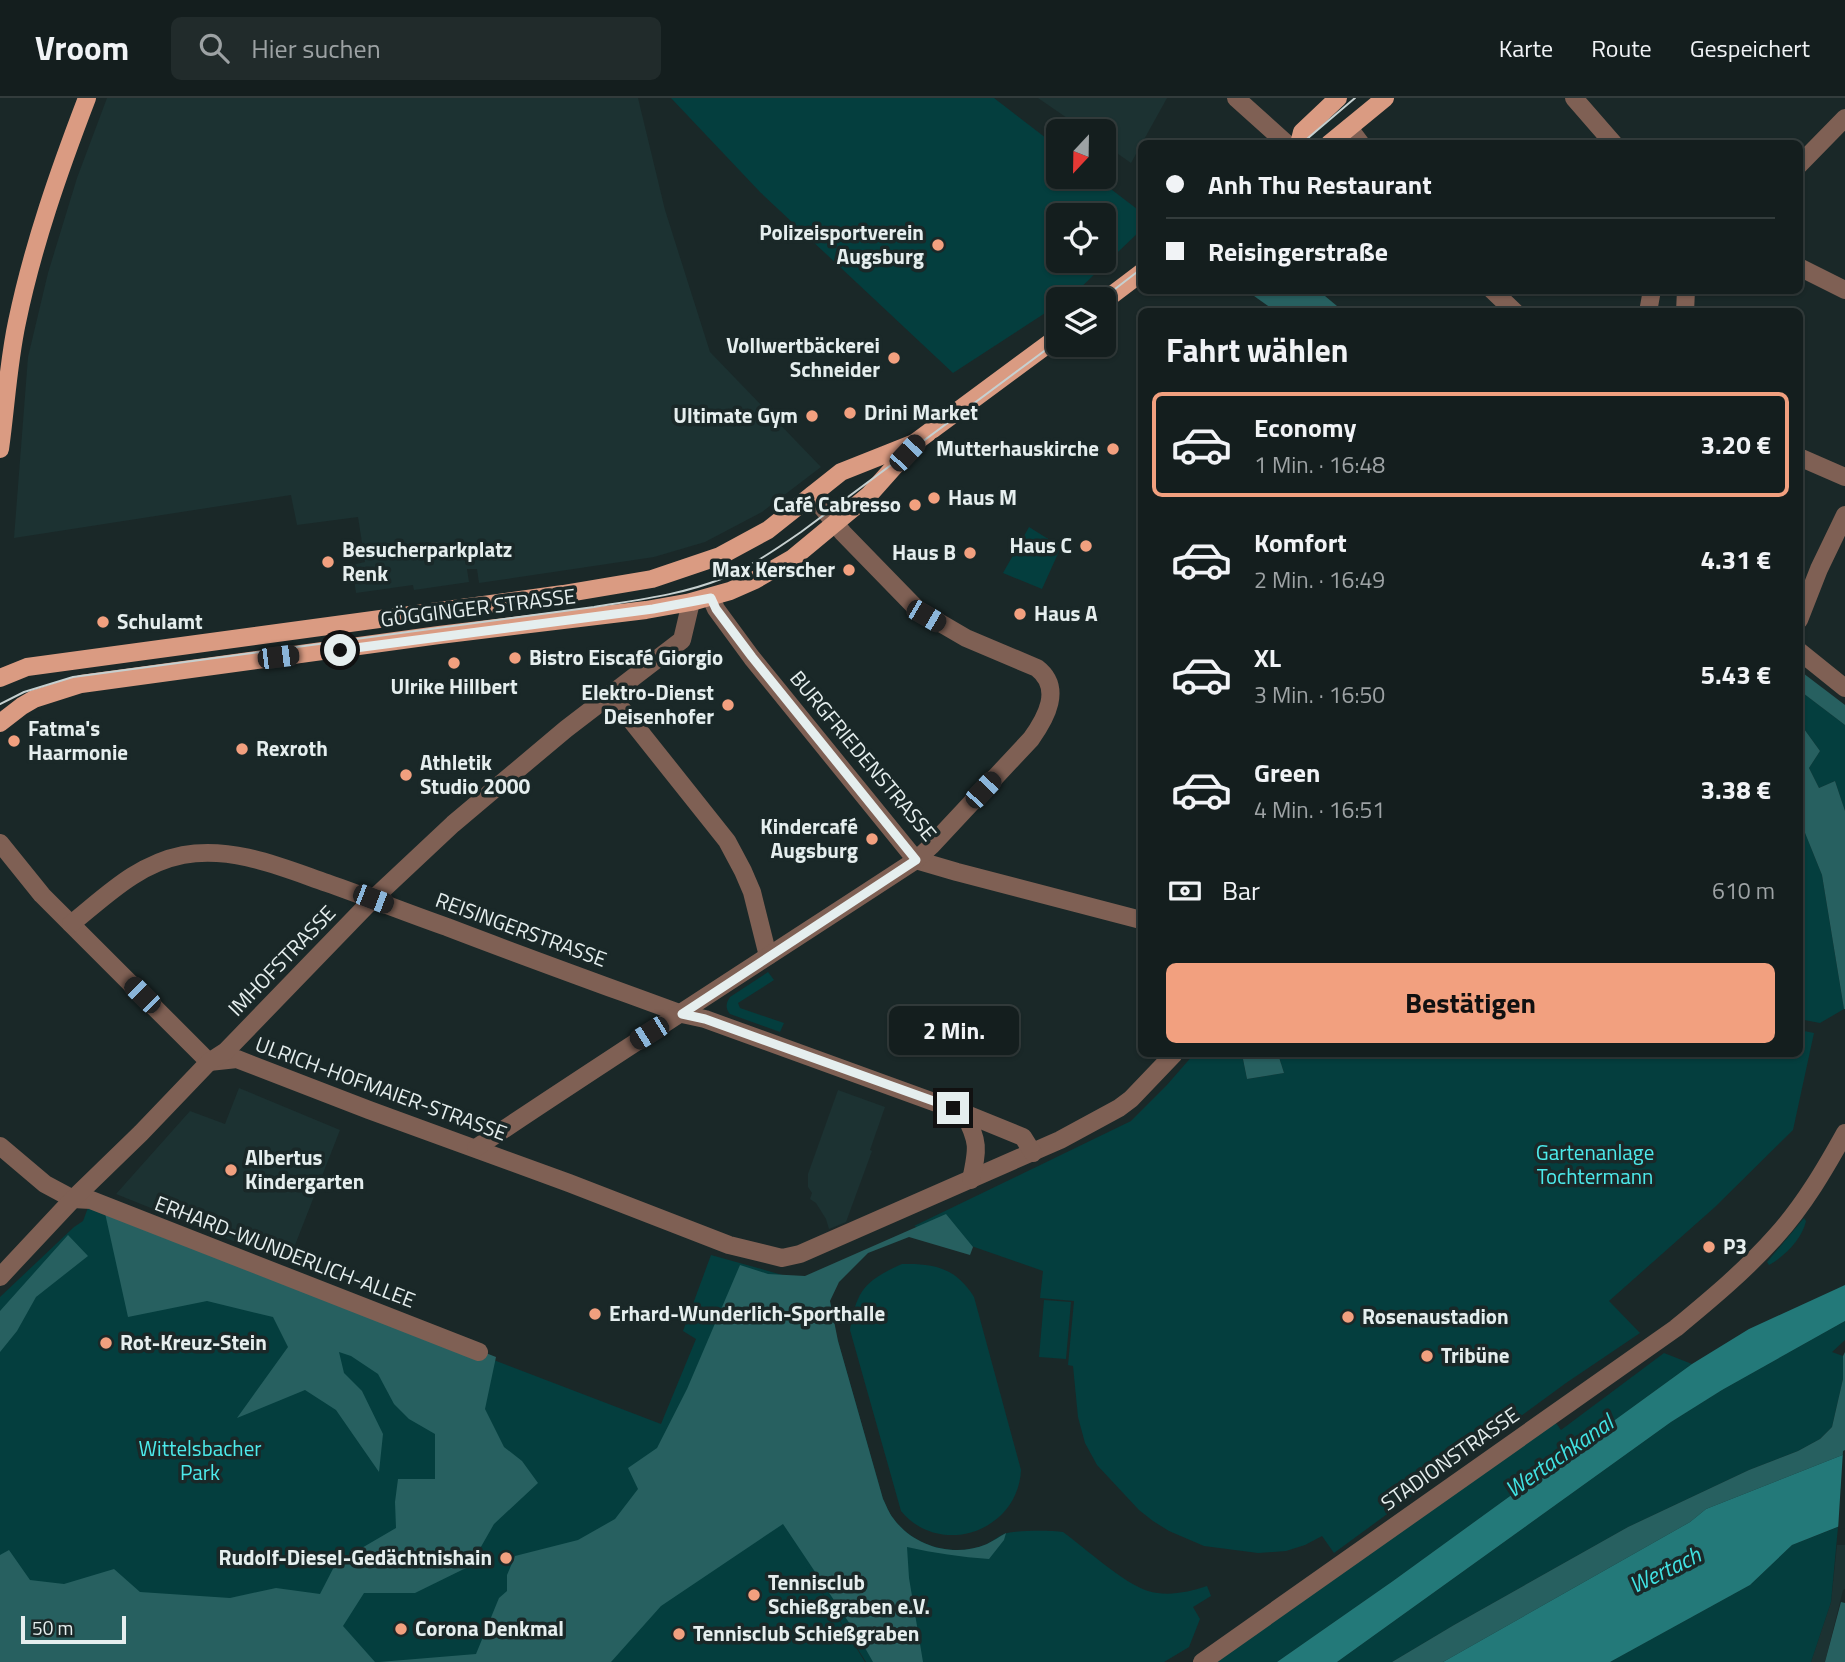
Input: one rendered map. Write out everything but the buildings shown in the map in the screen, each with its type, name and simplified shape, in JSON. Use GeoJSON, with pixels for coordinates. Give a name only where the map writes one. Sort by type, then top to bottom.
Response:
{"type":"FeatureCollection","features":[{"type":"Feature","properties":{"kind":"main road"},"geometry":{"type":"LineString","coordinates":[[0,449],[12,349],[32,259],[87,98]]}},
{"type":"Feature","properties":{"kind":"main road"},"geometry":{"type":"LineString","coordinates":[[1300,140],[1302,132],[1338,98]]}},
{"type":"Feature","properties":{"kind":"main road"},"geometry":{"type":"LineString","coordinates":[[1334,140],[1385,98]]}},
{"type":"Feature","properties":{"kind":"main road"},"geometry":{"type":"LineString","coordinates":[[1116,292],[1138,275]]}},
{"type":"Feature","properties":{"kind":"main road","name":"GÖGGINGER STRASSE"},"geometry":{"type":"LineString","coordinates":[[0,723],[34,699],[81,684],[646,610],[711,598],[755,580],[793,558],[869,495],[918,442],[1046,346]]}},
{"type":"Feature","properties":{"kind":"main road","name":"GÖGGINGER STRASSE"},"geometry":{"type":"LineString","coordinates":[[0,677],[27,667],[550,596],[652,579],[720,556],[768,530],[841,472],[918,442]]}},
{"type":"Feature","properties":{"kind":"street"},"geometry":{"type":"LineString","coordinates":[[1236,98],[1283,140]]}},
{"type":"Feature","properties":{"kind":"street"},"geometry":{"type":"LineString","coordinates":[[1574,98],[1611,140]]}},
{"type":"Feature","properties":{"kind":"street"},"geometry":{"type":"LineString","coordinates":[[1803,161],[1845,118]]}},
{"type":"Feature","properties":{"kind":"street"},"geometry":{"type":"LineString","coordinates":[[1349,128],[1358,140]]}},
{"type":"Feature","properties":{"kind":"street"},"geometry":{"type":"LineString","coordinates":[[1803,269],[1845,290]]}},
{"type":"Feature","properties":{"kind":"street"},"geometry":{"type":"LineString","coordinates":[[1496,294],[1511,308]]}},
{"type":"Feature","properties":{"kind":"street"},"geometry":{"type":"LineString","coordinates":[[1803,459],[1845,477]]}},
{"type":"Feature","properties":{"kind":"street"},"geometry":{"type":"LineString","coordinates":[[476,1148],[916,860],[1031,739],[1043,722],[1051,695],[1050,683],[1045,674],[959,634],[918,610],[812,495]]}},
{"type":"Feature","properties":{"kind":"street"},"geometry":{"type":"LineString","coordinates":[[1803,610],[1845,515]]}},
{"type":"Feature","properties":{"kind":"street","name":"BURGFRIEDENSTRASSE"},"geometry":{"type":"LineString","coordinates":[[711,598],[716,609],[752,657],[916,860],[1138,919]]}},
{"type":"Feature","properties":{"kind":"street","name":"IMHOFSTRASSE"},"geometry":{"type":"LineString","coordinates":[[0,1277],[209,1062],[226,1051],[373,899],[453,824],[566,729],[682,640],[691,602]]}},
{"type":"Feature","properties":{"kind":"street"},"geometry":{"type":"LineString","coordinates":[[1803,654],[1845,688]]}},
{"type":"Feature","properties":{"kind":"street"},"geometry":{"type":"LineString","coordinates":[[610,694],[727,841],[752,892],[768,956]]}},
{"type":"Feature","properties":{"kind":"street"},"geometry":{"type":"LineString","coordinates":[[0,843],[41,895],[209,1062]]}},
{"type":"Feature","properties":{"kind":"street","name":"REISINGERSTRASSE"},"geometry":{"type":"LineString","coordinates":[[71,924],[123,881],[156,863],[184,855],[230,854],[250,858],[373,899],[682,1014],[705,1019],[964,1112],[1023,1137],[1033,1153]]}},
{"type":"Feature","properties":{"kind":"street"},"geometry":{"type":"LineString","coordinates":[[971,1180],[1060,1140],[1119,1108],[1171,1057]]}},
{"type":"Feature","properties":{"kind":"street","name":"ULRICH-HOFMAIER-STRASSE"},"geometry":{"type":"LineString","coordinates":[[209,1062],[237,1059],[729,1245],[782,1258],[800,1254],[971,1180]]}},
{"type":"Feature","properties":{"kind":"street"},"geometry":{"type":"LineString","coordinates":[[964,1112],[976,1141],[971,1180]]}},
{"type":"Feature","properties":{"kind":"street","name":"STADIONSTRASSE"},"geometry":{"type":"LineString","coordinates":[[1202,1662],[1676,1328],[1722,1290],[1778,1235],[1811,1191],[1845,1133]]}},
{"type":"Feature","properties":{"kind":"street","name":"ERHARD-WUNDERLICH-ALLEE"},"geometry":{"type":"LineString","coordinates":[[0,1146],[45,1184],[73,1199],[91,1200],[479,1352]]}},
{"type":"Feature","properties":{"kind":"shaded area"},"geometry":{"type":"Polygon","coordinates":[[[107,98],[638,98],[665,210],[710,352],[821,467],[762,512],[705,542],[654,557],[479,583],[477,569],[467,569],[469,582],[414,590],[413,585],[356,593],[352,565],[365,562],[358,517],[297,525],[291,495],[14,538],[28,357],[48,273],[77,178],[107,98]]]}},
{"type":"Feature","properties":{"kind":"shaded area"},"geometry":{"type":"Polygon","coordinates":[[[1038,98],[1167,98],[1144,140],[1138,140],[1138,150],[1131,163],[1116,152],[1116,119],[1069,119],[1038,98]]]}},
{"type":"Feature","properties":{"kind":"shaded area"},"geometry":{"type":"Polygon","coordinates":[[[1251,294],[1323,294],[1339,308],[1271,308],[1251,294]]]}},
{"type":"Feature","properties":{"kind":"shaded area"},"geometry":{"type":"Polygon","coordinates":[[[1803,673],[1845,705],[1845,725],[1803,693],[1803,673]]]}},
{"type":"Feature","properties":{"kind":"shaded area"},"geometry":{"type":"Polygon","coordinates":[[[1803,728],[1820,751],[1809,768],[1819,788],[1835,781],[1845,811],[1845,1009],[1822,875],[1803,828],[1803,728]]]}},
{"type":"Feature","properties":{"kind":"shaded area"},"geometry":{"type":"Polygon","coordinates":[[[1243,1057],[1279,1057],[1284,1073],[1247,1079],[1243,1057]]]}},
{"type":"Feature","properties":{"kind":"shaded area","name":"Albertus Kindergarten"},"geometry":{"type":"Polygon","coordinates":[[[239,1088],[340,1130],[288,1263],[116,1194],[190,1111],[225,1124],[239,1088]]]}},
{"type":"Feature","properties":{"kind":"shaded area"},"geometry":{"type":"Polygon","coordinates":[[[838,1090],[885,1107],[846,1222],[829,1229],[816,1203],[810,1199],[812,1193],[808,1187],[808,1174],[838,1090]]]}},
{"type":"Feature","properties":{"kind":"shaded area"},"geometry":{"type":"Polygon","coordinates":[[[103,1204],[496,1357],[485,1409],[504,1447],[522,1461],[538,1483],[494,1524],[470,1566],[415,1593],[364,1593],[343,1626],[375,1662],[0,1662],[0,1555],[9,1550],[30,1580],[64,1584],[114,1569],[140,1592],[230,1598],[276,1588],[320,1594],[336,1563],[396,1528],[398,1479],[435,1479],[435,1434],[409,1419],[394,1404],[378,1374],[351,1356],[339,1352],[344,1373],[362,1391],[383,1434],[379,1472],[336,1410],[305,1390],[237,1418],[288,1347],[273,1317],[207,1301],[128,1317],[103,1204]]]}},
{"type":"Feature","properties":{"kind":"shaded area"},"geometry":{"type":"Polygon","coordinates":[[[946,1214],[973,1247],[970,1255],[909,1237],[868,1253],[839,1282],[830,1301],[838,1341],[883,1499],[893,1518],[923,1543],[948,1550],[974,1548],[1006,1533],[1004,1540],[989,1559],[907,1547],[909,1578],[923,1662],[873,1662],[783,1524],[661,1606],[611,1662],[379,1662],[476,1654],[499,1598],[507,1591],[507,1575],[515,1556],[578,1540],[615,1519],[638,1489],[628,1468],[657,1448],[687,1389],[740,1265],[768,1274],[805,1276],[946,1214]]]}},
{"type":"Feature","properties":{"kind":"shaded area"},"geometry":{"type":"Polygon","coordinates":[[[68,1235],[88,1256],[36,1297],[17,1331],[0,1352],[0,1311],[68,1235]]]}},
{"type":"Feature","properties":{"kind":"shaded area"},"geometry":{"type":"Polygon","coordinates":[[[1845,1352],[1845,1454],[1706,1509],[1690,1522],[1443,1662],[1392,1662],[1628,1527],[1820,1439],[1832,1427],[1843,1379],[1845,1352]]]}},
{"type":"Feature","properties":{"kind":"shaded area"},"geometry":{"type":"Polygon","coordinates":[[[1837,1545],[1845,1545],[1845,1589],[1825,1662],[1811,1662],[1831,1602],[1837,1545]]]}},
{"type":"Feature","properties":{"kind":"shaded area"},"geometry":{"type":"Polygon","coordinates":[[[1841,1602],[1845,1603],[1845,1662],[1825,1662],[1841,1602]]]}},
{"type":"Feature","properties":{"kind":"green space","name":"Polizeisportverein Augsburg"},"geometry":{"type":"Polygon","coordinates":[[[671,98],[994,98],[1046,138],[1046,189],[1111,189],[1138,210],[1138,233],[1116,254],[1116,203],[1046,203],[1046,273],[1096,273],[1081,287],[1046,287],[1046,312],[953,373],[760,192],[671,98]]]}},
{"type":"Feature","properties":{"kind":"green space"},"geometry":{"type":"Polygon","coordinates":[[[1029,527],[1061,547],[1042,589],[1003,573],[1029,527]]]}},
{"type":"Feature","properties":{"kind":"green space"},"geometry":{"type":"Polygon","coordinates":[[[1803,693],[1845,725],[1845,811],[1835,781],[1819,788],[1809,768],[1820,751],[1803,728],[1803,693]]]}},
{"type":"Feature","properties":{"kind":"green space"},"geometry":{"type":"Polygon","coordinates":[[[1803,828],[1822,875],[1844,1009],[1820,1023],[1803,1020],[1803,828]]]}},
{"type":"Feature","properties":{"kind":"green space"},"geometry":{"type":"Polygon","coordinates":[[[768,972],[774,980],[738,1003],[740,1008],[784,1023],[780,1032],[730,1014],[727,1008],[730,997],[768,972]]]}},
{"type":"Feature","properties":{"kind":"green space","name":"Rosenaustadion"},"geometry":{"type":"Polygon","coordinates":[[[1803,1031],[1814,1033],[1793,1130],[1715,1207],[1609,1301],[1640,1333],[1566,1383],[1334,1553],[1322,1536],[1286,1551],[1258,1553],[1204,1546],[1153,1521],[1139,1510],[1097,1465],[1085,1443],[1078,1417],[1073,1366],[1068,1365],[1074,1301],[1040,1298],[1043,1271],[914,1226],[1131,1121],[1191,1057],[1243,1057],[1247,1079],[1284,1073],[1279,1057],[1803,1057],[1803,1031]]]}},
{"type":"Feature","properties":{"kind":"green space","name":"Wittelsbacher Park"},"geometry":{"type":"Polygon","coordinates":[[[89,1205],[661,1424],[696,1339],[683,1331],[711,1255],[818,1285],[838,1341],[883,1499],[893,1518],[912,1536],[934,1547],[960,1550],[985,1545],[1009,1533],[1063,1532],[1138,1587],[1155,1593],[1170,1594],[1207,1586],[1211,1596],[1193,1607],[1200,1619],[1189,1647],[1164,1662],[866,1662],[805,1565],[865,1662],[0,1662],[0,1297],[83,1221],[89,1205]]]}},
{"type":"Feature","properties":{"kind":"green space"},"geometry":{"type":"Polygon","coordinates":[[[1804,1218],[1804,1228],[1797,1240],[1787,1252],[1769,1265],[1767,1262],[1804,1218]]]}},
{"type":"Feature","properties":{"kind":"green space"},"geometry":{"type":"Polygon","coordinates":[[[902,1264],[943,1269],[960,1279],[974,1297],[1021,1470],[1017,1491],[1006,1509],[992,1523],[974,1531],[955,1535],[936,1533],[917,1525],[901,1511],[850,1330],[852,1316],[865,1288],[880,1275],[902,1264]]]}},
{"type":"Feature","properties":{"kind":"green space"},"geometry":{"type":"Polygon","coordinates":[[[1044,1300],[1071,1302],[1066,1359],[1039,1357],[1044,1300]]]}},
{"type":"Feature","properties":{"kind":"green space"},"geometry":{"type":"Polygon","coordinates":[[[1845,1321],[1845,1340],[1832,1352],[1843,1356],[1843,1379],[1832,1427],[1820,1439],[1628,1527],[1392,1662],[1337,1662],[1671,1422],[1845,1321]]]}},
{"type":"Feature","properties":{"kind":"green space"},"geometry":{"type":"Polygon","coordinates":[[[1664,1353],[1692,1364],[1277,1662],[1202,1662],[1551,1416],[1561,1430],[1664,1353]]]}},
{"type":"Feature","properties":{"kind":"green space"},"geometry":{"type":"Polygon","coordinates":[[[1838,1527],[1831,1602],[1811,1662],[1610,1662],[1750,1585],[1792,1545],[1838,1527]]]}},
{"type":"Feature","properties":{"kind":"water"},"geometry":{"type":"Polygon","coordinates":[[[1845,1285],[1845,1321],[1671,1422],[1337,1662],[1277,1662],[1692,1364],[1749,1329],[1845,1285]]]}},
{"type":"Feature","properties":{"kind":"water","name":"Wertach"},"geometry":{"type":"Polygon","coordinates":[[[1845,1454],[1845,1524],[1792,1545],[1750,1585],[1610,1662],[1443,1662],[1690,1522],[1706,1509],[1845,1454]]]}},
{"type":"Feature","properties":{"kind":"pier"},"geometry":{"type":"Polygon","coordinates":[[[1845,1450],[1845,1528],[1838,1530],[1843,1451],[1845,1450]]]}},
{"type":"Feature","properties":{"kind":"tram line"},"geometry":{"type":"LineString","coordinates":[[1306,140],[1355,98]]}},
{"type":"Feature","properties":{"kind":"tram line"},"geometry":{"type":"LineString","coordinates":[[1116,288],[1138,271]]}},
{"type":"Feature","properties":{"kind":"tram line"},"geometry":{"type":"LineString","coordinates":[[0,704],[24,692],[73,677],[594,607],[706,585],[752,564],[801,532],[1046,350]]}},
{"type":"Feature","properties":{"kind":"place","name":"Polizeisportverein Augsburg"},"geometry":{"type":"Point","coordinates":[938,245]}},
{"type":"Feature","properties":{"kind":"place","name":"Vollwertbäckerei Schneider"},"geometry":{"type":"Point","coordinates":[894,358]}},
{"type":"Feature","properties":{"kind":"place","name":"Drini Market"},"geometry":{"type":"Point","coordinates":[850,413]}},
{"type":"Feature","properties":{"kind":"place","name":"Ultimate Gym"},"geometry":{"type":"Point","coordinates":[812,416]}},
{"type":"Feature","properties":{"kind":"place","name":"Mutterhauskirche"},"geometry":{"type":"Point","coordinates":[1113,449]}},
{"type":"Feature","properties":{"kind":"place","name":"Haus M"},"geometry":{"type":"Point","coordinates":[934,498]}},
{"type":"Feature","properties":{"kind":"place","name":"Café Cabresso"},"geometry":{"type":"Point","coordinates":[915,505]}},
{"type":"Feature","properties":{"kind":"place","name":"Haus C"},"geometry":{"type":"Point","coordinates":[1086,546]}},
{"type":"Feature","properties":{"kind":"place","name":"Haus B"},"geometry":{"type":"Point","coordinates":[970,553]}},
{"type":"Feature","properties":{"kind":"place","name":"Besucherparkplatz Renk"},"geometry":{"type":"Point","coordinates":[328,562]}},
{"type":"Feature","properties":{"kind":"place","name":"Max Kerscher"},"geometry":{"type":"Point","coordinates":[849,570]}},
{"type":"Feature","properties":{"kind":"place","name":"Haus A"},"geometry":{"type":"Point","coordinates":[1020,614]}},
{"type":"Feature","properties":{"kind":"place","name":"Schulamt"},"geometry":{"type":"Point","coordinates":[103,622]}},
{"type":"Feature","properties":{"kind":"place","name":"Bistro Eiscafé Giorgio"},"geometry":{"type":"Point","coordinates":[515,658]}},
{"type":"Feature","properties":{"kind":"place","name":"Ulrike Hillbert"},"geometry":{"type":"Point","coordinates":[454,663]}},
{"type":"Feature","properties":{"kind":"place","name":"Elektro-Dienst Deisenhofer"},"geometry":{"type":"Point","coordinates":[728,705]}},
{"type":"Feature","properties":{"kind":"place","name":"Fatma's Haarmonie"},"geometry":{"type":"Point","coordinates":[14,741]}},
{"type":"Feature","properties":{"kind":"place","name":"Rexroth"},"geometry":{"type":"Point","coordinates":[242,749]}},
{"type":"Feature","properties":{"kind":"place","name":"Athletik Studio 2000"},"geometry":{"type":"Point","coordinates":[406,775]}},
{"type":"Feature","properties":{"kind":"place","name":"Kindercafé Augsburg"},"geometry":{"type":"Point","coordinates":[872,839]}},
{"type":"Feature","properties":{"kind":"place","name":"Albertus Kindergarten"},"geometry":{"type":"Point","coordinates":[231,1170]}},
{"type":"Feature","properties":{"kind":"place","name":"P3"},"geometry":{"type":"Point","coordinates":[1709,1247]}},
{"type":"Feature","properties":{"kind":"place","name":"Erhard-Wunderlich-Sporthalle"},"geometry":{"type":"Point","coordinates":[595,1314]}},
{"type":"Feature","properties":{"kind":"place","name":"Rosenaustadion"},"geometry":{"type":"Point","coordinates":[1348,1317]}},
{"type":"Feature","properties":{"kind":"place","name":"Rot-Kreuz-Stein"},"geometry":{"type":"Point","coordinates":[106,1343]}},
{"type":"Feature","properties":{"kind":"place","name":"Tribüne"},"geometry":{"type":"Point","coordinates":[1427,1356]}},
{"type":"Feature","properties":{"kind":"place","name":"Rudolf-Diesel-Gedächtnishain"},"geometry":{"type":"Point","coordinates":[506,1558]}},
{"type":"Feature","properties":{"kind":"place","name":"Tennisclub Schießgraben e.V."},"geometry":{"type":"Point","coordinates":[754,1595]}},
{"type":"Feature","properties":{"kind":"place","name":"Corona Denkmal"},"geometry":{"type":"Point","coordinates":[401,1629]}},
{"type":"Feature","properties":{"kind":"place","name":"Tennisclub Schießgraben"},"geometry":{"type":"Point","coordinates":[679,1634]}},
{"type":"Feature","properties":{"kind":"route"},"geometry":{"type":"LineString","coordinates":[[340,650],[653,609],[711,598],[716,609],[752,657],[916,860],[682,1014],[705,1019],[953,1108]]}},
{"type":"Feature","properties":{"kind":"park label","name":"Gartenanlage Tochtermann"},"geometry":{"type":"Point","coordinates":[1595,1165]}},
{"type":"Feature","properties":{"kind":"water label","name":"Wertachkanal"},"geometry":{"type":"Point","coordinates":[1559,1456]}}]}
